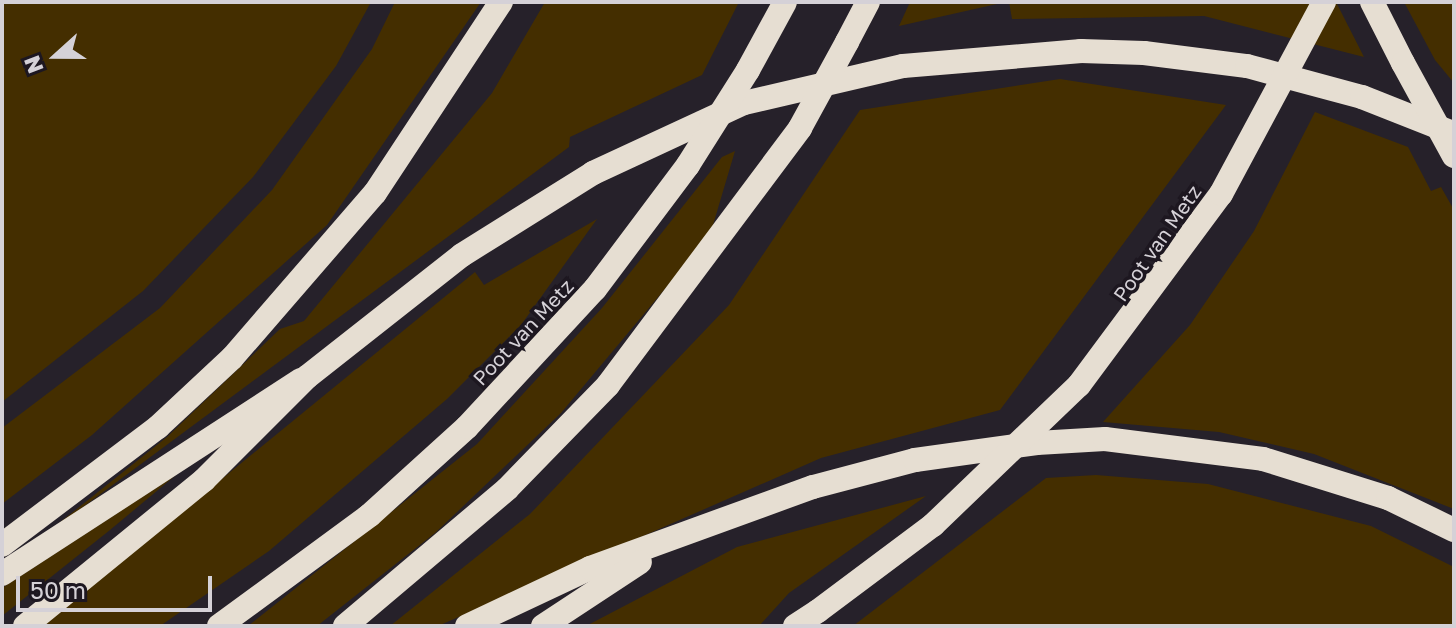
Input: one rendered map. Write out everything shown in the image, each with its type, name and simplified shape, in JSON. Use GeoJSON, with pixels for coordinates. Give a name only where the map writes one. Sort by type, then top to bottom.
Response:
{"type":"FeatureCollection","features":[{"type":"Feature","properties":{"kind":"highway"},"geometry":{"type":"LineString","coordinates":[[2,545],[147,435],[232,358],[375,193],[501,2]]}},
{"type":"Feature","properties":{"kind":"highway","name":"Poot van Metz"},"geometry":{"type":"LineString","coordinates":[[219,626],[370,515],[478,416],[586,300],[688,165],[748,70],[785,2]]}},
{"type":"Feature","properties":{"kind":"highway"},"geometry":{"type":"LineString","coordinates":[[345,626],[484,510],[608,385],[800,128],[868,2]]}},
{"type":"Feature","properties":{"kind":"highway","name":"Poot van Metz"},"geometry":{"type":"LineString","coordinates":[[795,626],[962,499],[1108,351],[1221,194],[1324,2]]}},
{"type":"Feature","properties":{"kind":"highway"},"geometry":{"type":"LineString","coordinates":[[1372,2],[1454,156]]}},
{"type":"Feature","properties":{"kind":"highway"},"geometry":{"type":"LineString","coordinates":[[25,626],[204,480],[307,377],[462,255],[632,152],[744,103],[903,66],[1081,51],[1159,55],[1261,69],[1454,134]]}},
{"type":"Feature","properties":{"kind":"highway"},"geometry":{"type":"LineString","coordinates":[[2,574],[271,394],[307,377]]}},
{"type":"Feature","properties":{"kind":"highway"},"geometry":{"type":"LineString","coordinates":[[467,626],[590,568],[813,487],[902,463],[1105,439],[1263,459],[1388,498],[1454,530]]}},
{"type":"Feature","properties":{"kind":"highway"},"geometry":{"type":"LineString","coordinates":[[543,626],[683,536]]}},
{"type":"Feature","properties":{"kind":"shaded area"},"geometry":{"type":"Polygon","coordinates":[[[2,2],[371,2],[336,66],[253,177],[143,291],[2,402],[2,2]]]}},
{"type":"Feature","properties":{"kind":"shaded area"},"geometry":{"type":"Polygon","coordinates":[[[395,2],[481,2],[327,225],[92,435],[2,504],[2,428],[160,308],[272,190],[372,49],[395,2]]]}},
{"type":"Feature","properties":{"kind":"shaded area"},"geometry":{"type":"Polygon","coordinates":[[[545,2],[739,2],[702,75],[570,137],[569,147],[29,547],[167,437],[280,329],[304,321],[492,93],[545,2]]]}},
{"type":"Feature","properties":{"kind":"shaded area"},"geometry":{"type":"Polygon","coordinates":[[[910,2],[1006,2],[899,26],[910,2]]]}},
{"type":"Feature","properties":{"kind":"shaded area"},"geometry":{"type":"Polygon","coordinates":[[[1009,2],[1336,2],[1364,57],[1204,16],[1012,19],[1009,2]]]}},
{"type":"Feature","properties":{"kind":"shaded area"},"geometry":{"type":"Polygon","coordinates":[[[1404,2],[1454,2],[1454,83],[1435,60],[1404,2]]]}},
{"type":"Feature","properties":{"kind":"shaded area"},"geometry":{"type":"Polygon","coordinates":[[[1060,79],[1226,105],[1000,410],[821,458],[438,626],[390,626],[530,514],[729,305],[860,110],[1060,79]]]}},
{"type":"Feature","properties":{"kind":"shaded area"},"geometry":{"type":"Polygon","coordinates":[[[1315,112],[1408,147],[1431,191],[1441,187],[1454,210],[1454,509],[1314,454],[1219,432],[1103,422],[1190,325],[1254,231],[1315,112]]]}},
{"type":"Feature","properties":{"kind":"shaded area"},"geometry":{"type":"Polygon","coordinates":[[[735,151],[710,235],[561,413],[435,533],[317,626],[248,626],[477,444],[602,308],[722,157],[735,151]]]}},
{"type":"Feature","properties":{"kind":"shaded area"},"geometry":{"type":"Polygon","coordinates":[[[597,219],[521,325],[447,399],[269,551],[160,626],[42,626],[475,272],[484,285],[597,219]]]}},
{"type":"Feature","properties":{"kind":"shaded area"},"geometry":{"type":"Polygon","coordinates":[[[176,475],[110,530],[2,616],[2,588],[176,475]]]}},
{"type":"Feature","properties":{"kind":"shaded area"},"geometry":{"type":"Polygon","coordinates":[[[1096,475],[1208,484],[1371,526],[1454,567],[1454,626],[853,626],[1046,478],[1096,475]]]}},
{"type":"Feature","properties":{"kind":"shaded area"},"geometry":{"type":"Polygon","coordinates":[[[926,496],[789,593],[759,626],[586,626],[737,547],[926,496]]]}}]}
